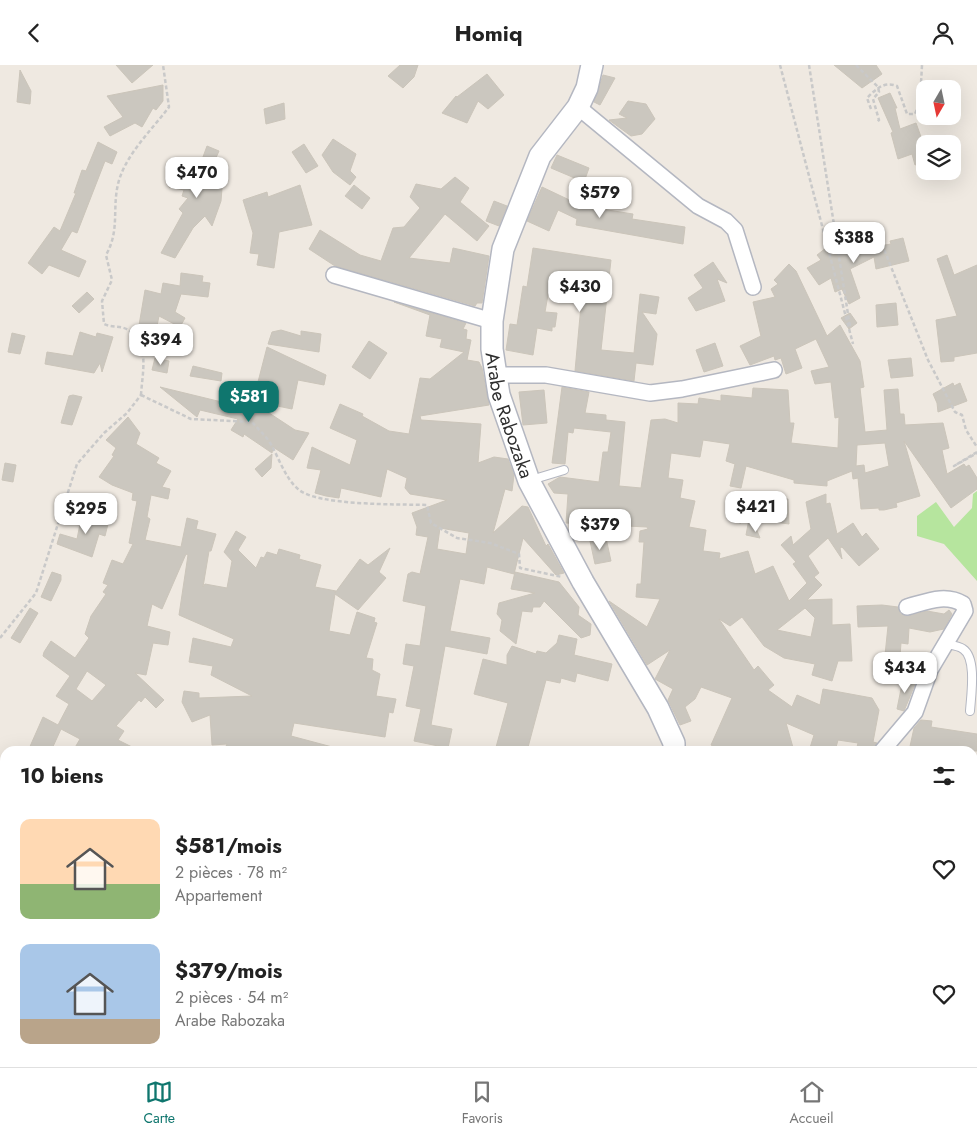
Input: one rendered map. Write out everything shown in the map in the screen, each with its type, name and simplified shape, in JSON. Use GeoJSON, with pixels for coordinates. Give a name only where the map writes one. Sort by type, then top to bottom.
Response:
{"type":"FeatureCollection","features":[{"type":"Feature","properties":{"kind":"street","name":"Arabe Rabozaka"},"geometry":{"type":"LineString","coordinates":[[592,65],[587,88],[578,107],[540,156],[503,249],[492,321],[492,349],[499,395],[529,481],[583,582],[658,708],[674,746]]}},
{"type":"Feature","properties":{"kind":"street"},"geometry":{"type":"LineString","coordinates":[[578,107],[698,206],[726,221],[735,230],[753,287]]}},
{"type":"Feature","properties":{"kind":"street"},"geometry":{"type":"LineString","coordinates":[[334,275],[492,321]]}},
{"type":"Feature","properties":{"kind":"street"},"geometry":{"type":"LineString","coordinates":[[496,375],[546,375],[650,393],[682,389],[774,370]]}},
{"type":"Feature","properties":{"kind":"street"},"geometry":{"type":"LineString","coordinates":[[886,746],[915,712],[930,670],[965,611],[963,605],[954,599],[941,598],[907,607]]}},
{"type":"Feature","properties":{"kind":"lane"},"geometry":{"type":"LineString","coordinates":[[529,481],[564,469]]}},
{"type":"Feature","properties":{"kind":"lane"},"geometry":{"type":"LineString","coordinates":[[947,644],[962,648],[969,655],[972,673],[970,711]]}},
{"type":"Feature","properties":{"kind":"path"},"geometry":{"type":"LineString","coordinates":[[0,638],[36,593],[77,464],[104,433],[127,413],[142,395],[143,352],[141,345],[130,331],[104,324],[102,301],[112,280],[106,255],[114,241],[118,186],[124,165],[169,107],[163,65]]}},
{"type":"Feature","properties":{"kind":"path"},"geometry":{"type":"LineString","coordinates":[[780,65],[853,344],[809,65]]}},
{"type":"Feature","properties":{"kind":"path"},"geometry":{"type":"LineString","coordinates":[[856,65],[878,87],[880,92],[873,99],[879,119],[877,122]]}},
{"type":"Feature","properties":{"kind":"path"},"geometry":{"type":"LineString","coordinates":[[871,109],[866,98],[878,87],[890,83],[897,86],[907,114],[915,114],[920,102],[922,65]]}},
{"type":"Feature","properties":{"kind":"path"},"geometry":{"type":"LineString","coordinates":[[882,244],[928,360],[955,412],[962,415],[966,429],[977,447]]}},
{"type":"Feature","properties":{"kind":"path"},"geometry":{"type":"LineString","coordinates":[[142,395],[191,419],[252,422],[270,444],[296,488],[304,494],[334,500],[427,505],[431,523],[457,538],[490,543],[519,554],[520,568],[583,582]]}},
{"type":"Feature","properties":{"kind":"path"},"geometry":{"type":"LineString","coordinates":[[977,452],[954,466],[977,452]]}},
{"type":"Feature","properties":{"kind":"green space"},"geometry":{"type":"Polygon","coordinates":[[[977,491],[977,581],[944,544],[917,536],[917,516],[936,502],[954,527],[972,508],[973,494],[977,491]]]}},
{"type":"Feature","properties":{"kind":"building"},"geometry":{"type":"Polygon","coordinates":[[[116,65],[153,65],[132,83],[116,65]]]}},
{"type":"Feature","properties":{"kind":"building"},"geometry":{"type":"Polygon","coordinates":[[[400,65],[418,65],[414,77],[403,88],[388,76],[400,65]]]}},
{"type":"Feature","properties":{"kind":"building"},"geometry":{"type":"Polygon","coordinates":[[[834,65],[876,65],[882,74],[862,88],[834,65]]]}},
{"type":"Feature","properties":{"kind":"building"},"geometry":{"type":"Polygon","coordinates":[[[20,70],[31,91],[30,104],[17,102],[20,70]]]}},
{"type":"Feature","properties":{"kind":"building"},"geometry":{"type":"Polygon","coordinates":[[[487,74],[504,95],[488,109],[478,101],[467,123],[442,113],[456,96],[487,74]]]}},
{"type":"Feature","properties":{"kind":"building"},"geometry":{"type":"Polygon","coordinates":[[[603,75],[615,78],[600,105],[594,102],[603,75]]]}},
{"type":"Feature","properties":{"kind":"building"},"geometry":{"type":"Polygon","coordinates":[[[163,85],[163,101],[156,110],[153,108],[142,127],[135,123],[110,136],[104,127],[123,117],[107,96],[163,85]]]}},
{"type":"Feature","properties":{"kind":"building"},"geometry":{"type":"Polygon","coordinates":[[[890,93],[897,108],[895,108],[900,129],[916,123],[920,135],[916,135],[916,165],[912,154],[898,159],[891,133],[893,132],[878,98],[890,93]]]}},
{"type":"Feature","properties":{"kind":"building"},"geometry":{"type":"Polygon","coordinates":[[[628,101],[646,104],[655,119],[642,134],[631,136],[609,120],[627,118],[619,114],[628,101]]]}},
{"type":"Feature","properties":{"kind":"building"},"geometry":{"type":"Polygon","coordinates":[[[284,103],[285,119],[266,124],[264,109],[284,103]]]}},
{"type":"Feature","properties":{"kind":"building"},"geometry":{"type":"Polygon","coordinates":[[[333,139],[356,154],[350,171],[356,177],[350,185],[333,172],[322,155],[333,139]]]}},
{"type":"Feature","properties":{"kind":"building"},"geometry":{"type":"Polygon","coordinates":[[[98,142],[117,152],[112,164],[105,161],[77,233],[72,231],[61,250],[86,261],[79,277],[49,265],[42,274],[28,263],[54,227],[60,231],[76,193],[74,193],[82,170],[86,171],[98,142]]]}},
{"type":"Feature","properties":{"kind":"building"},"geometry":{"type":"Polygon","coordinates":[[[304,144],[318,166],[306,173],[292,152],[304,144]]]}},
{"type":"Feature","properties":{"kind":"building"},"geometry":{"type":"Polygon","coordinates":[[[207,146],[219,151],[215,160],[228,169],[223,176],[221,201],[212,226],[205,216],[193,228],[175,258],[161,253],[183,213],[179,209],[188,198],[182,196],[184,190],[169,187],[171,172],[196,176],[207,146]]]}},
{"type":"Feature","properties":{"kind":"building"},"geometry":{"type":"Polygon","coordinates":[[[557,155],[589,168],[584,182],[551,168],[557,155]]]}},
{"type":"Feature","properties":{"kind":"building"},"geometry":{"type":"Polygon","coordinates":[[[455,177],[469,188],[460,202],[489,226],[477,241],[445,214],[409,258],[450,263],[453,248],[489,256],[482,303],[477,303],[475,306],[335,266],[309,249],[320,230],[360,255],[381,261],[393,228],[404,227],[420,208],[410,197],[416,184],[441,189],[455,177]]]}},
{"type":"Feature","properties":{"kind":"building"},"geometry":{"type":"Polygon","coordinates":[[[300,185],[312,225],[279,232],[274,268],[257,265],[259,254],[250,253],[253,233],[243,200],[267,192],[268,197],[300,185]]]}},
{"type":"Feature","properties":{"kind":"building"},"geometry":{"type":"Polygon","coordinates":[[[354,185],[370,198],[362,209],[345,196],[354,185]]]}},
{"type":"Feature","properties":{"kind":"building"},"geometry":{"type":"Polygon","coordinates":[[[542,187],[582,206],[633,214],[632,219],[685,227],[683,244],[576,225],[577,219],[558,210],[549,231],[527,221],[542,187]]]}},
{"type":"Feature","properties":{"kind":"building"},"geometry":{"type":"Polygon","coordinates":[[[494,201],[507,206],[499,226],[486,221],[494,201]]]}},
{"type":"Feature","properties":{"kind":"building"},"geometry":{"type":"Polygon","coordinates":[[[840,237],[847,246],[853,243],[857,250],[891,244],[890,241],[903,238],[909,261],[876,269],[874,257],[850,269],[860,298],[849,304],[842,289],[835,292],[831,278],[819,285],[807,268],[821,260],[817,255],[840,237]]]}},
{"type":"Feature","properties":{"kind":"building"},"geometry":{"type":"Polygon","coordinates":[[[533,248],[611,260],[601,350],[634,353],[640,294],[659,297],[656,314],[642,312],[657,334],[653,365],[636,363],[634,381],[575,371],[582,294],[549,289],[545,312],[557,313],[555,327],[552,327],[552,331],[537,328],[533,355],[506,350],[510,324],[517,325],[523,286],[527,287],[533,248]]]}},
{"type":"Feature","properties":{"kind":"building"},"geometry":{"type":"Polygon","coordinates":[[[947,255],[954,275],[977,265],[977,353],[954,357],[954,361],[941,362],[936,320],[957,316],[937,259],[947,255]]]}},
{"type":"Feature","properties":{"kind":"building"},"geometry":{"type":"Polygon","coordinates":[[[713,262],[727,283],[717,279],[725,301],[696,311],[688,298],[703,288],[694,275],[713,262]]]}},
{"type":"Feature","properties":{"kind":"building"},"geometry":{"type":"Polygon","coordinates":[[[789,264],[796,271],[827,336],[840,325],[860,361],[864,387],[860,388],[865,432],[887,430],[884,390],[898,389],[900,414],[904,414],[905,425],[943,423],[949,448],[942,450],[947,474],[964,464],[966,467],[969,465],[977,478],[977,489],[951,508],[904,441],[920,496],[896,503],[897,507],[884,510],[879,510],[879,508],[861,509],[858,478],[853,479],[852,471],[827,481],[827,486],[794,483],[794,480],[746,466],[741,488],[730,486],[735,464],[726,461],[730,444],[703,440],[700,457],[671,453],[668,478],[683,480],[680,498],[695,501],[689,527],[706,530],[703,551],[720,553],[719,559],[748,551],[755,574],[773,566],[789,601],[807,583],[793,564],[796,562],[781,545],[791,536],[793,545],[811,529],[806,502],[826,494],[826,504],[830,503],[837,534],[853,523],[862,537],[866,533],[879,549],[859,566],[842,547],[840,548],[842,559],[828,538],[808,556],[819,573],[814,577],[822,585],[807,600],[832,599],[832,625],[850,624],[852,661],[838,661],[832,681],[812,675],[815,664],[784,658],[764,646],[742,617],[730,626],[719,619],[754,670],[758,666],[774,685],[768,690],[792,707],[797,695],[820,705],[823,689],[872,698],[879,710],[873,742],[877,743],[876,746],[857,746],[858,743],[838,740],[836,746],[811,746],[814,735],[786,723],[793,746],[713,746],[711,745],[732,698],[701,687],[695,699],[685,707],[691,721],[680,725],[668,700],[673,689],[655,679],[670,650],[647,665],[609,601],[647,627],[660,599],[636,597],[637,584],[641,584],[644,542],[639,542],[640,531],[648,529],[647,527],[566,523],[568,494],[554,493],[548,484],[560,477],[599,482],[603,452],[608,452],[611,432],[574,428],[573,433],[568,432],[565,464],[552,463],[562,387],[589,392],[585,413],[606,415],[606,420],[625,422],[619,486],[641,488],[651,420],[665,419],[678,423],[678,403],[698,404],[699,398],[721,401],[721,395],[752,398],[753,388],[788,390],[790,423],[794,423],[791,443],[838,448],[839,417],[835,418],[831,382],[815,384],[811,371],[829,367],[816,339],[795,349],[802,368],[786,374],[781,358],[775,360],[774,356],[750,365],[740,346],[761,336],[753,302],[775,297],[771,289],[778,284],[774,280],[789,264]],[[885,443],[857,445],[856,466],[864,465],[865,473],[889,466],[885,443]],[[805,608],[777,630],[811,637],[815,618],[805,608]]]}},
{"type":"Feature","properties":{"kind":"building"},"geometry":{"type":"Polygon","coordinates":[[[181,273],[203,276],[202,282],[210,283],[208,297],[181,294],[175,312],[185,318],[180,327],[159,316],[154,341],[137,337],[145,290],[161,294],[163,283],[180,286],[181,273]]]}},
{"type":"Feature","properties":{"kind":"building"},"geometry":{"type":"Polygon","coordinates":[[[87,292],[94,299],[79,313],[72,306],[87,292]]]}},
{"type":"Feature","properties":{"kind":"building"},"geometry":{"type":"Polygon","coordinates":[[[394,302],[466,323],[463,329],[467,330],[466,339],[471,340],[467,360],[479,362],[482,368],[489,405],[420,416],[421,420],[481,424],[478,463],[494,457],[508,459],[514,475],[512,491],[505,489],[493,533],[522,506],[528,507],[546,546],[548,544],[564,573],[556,575],[523,538],[514,574],[487,567],[484,584],[460,579],[450,631],[490,638],[487,654],[445,646],[431,725],[452,729],[448,746],[414,741],[421,709],[406,706],[414,666],[403,664],[406,644],[420,646],[426,606],[403,601],[408,574],[412,572],[420,574],[428,537],[416,535],[417,527],[412,513],[447,500],[410,494],[405,488],[407,478],[387,469],[381,497],[341,488],[339,498],[326,496],[315,493],[321,470],[307,468],[312,447],[350,465],[357,440],[330,428],[340,404],[363,414],[362,416],[389,431],[409,434],[420,378],[430,379],[464,352],[440,347],[442,339],[426,336],[430,315],[394,302]],[[440,528],[437,549],[466,554],[469,533],[440,528]]]}},
{"type":"Feature","properties":{"kind":"building"},"geometry":{"type":"Polygon","coordinates":[[[896,303],[898,325],[877,327],[876,305],[896,303]]]}},
{"type":"Feature","properties":{"kind":"building"},"geometry":{"type":"Polygon","coordinates":[[[850,313],[857,323],[849,329],[841,318],[850,313]]]}},
{"type":"Feature","properties":{"kind":"building"},"geometry":{"type":"Polygon","coordinates":[[[281,330],[301,336],[301,331],[321,334],[319,352],[268,344],[272,332],[281,330]]]}},
{"type":"Feature","properties":{"kind":"building"},"geometry":{"type":"Polygon","coordinates":[[[80,332],[96,337],[97,333],[113,337],[102,372],[100,363],[94,373],[45,364],[47,352],[73,356],[80,332]]]}},
{"type":"Feature","properties":{"kind":"building"},"geometry":{"type":"Polygon","coordinates":[[[12,333],[25,336],[20,354],[8,352],[12,333]]]}},
{"type":"Feature","properties":{"kind":"building"},"geometry":{"type":"Polygon","coordinates":[[[369,341],[387,353],[370,379],[352,367],[369,341]]]}},
{"type":"Feature","properties":{"kind":"building"},"geometry":{"type":"Polygon","coordinates":[[[715,343],[723,366],[704,372],[696,350],[715,343]]]}},
{"type":"Feature","properties":{"kind":"building"},"geometry":{"type":"Polygon","coordinates":[[[267,347],[326,375],[324,385],[298,380],[292,409],[258,402],[262,382],[258,382],[267,347]]]}},
{"type":"Feature","properties":{"kind":"building"},"geometry":{"type":"Polygon","coordinates":[[[155,358],[169,361],[167,373],[152,370],[155,358]]]}},
{"type":"Feature","properties":{"kind":"building"},"geometry":{"type":"Polygon","coordinates":[[[911,358],[913,376],[891,378],[888,360],[911,358]]]}},
{"type":"Feature","properties":{"kind":"building"},"geometry":{"type":"Polygon","coordinates":[[[193,366],[222,373],[221,381],[190,376],[193,366]]]}},
{"type":"Feature","properties":{"kind":"building"},"geometry":{"type":"Polygon","coordinates":[[[953,383],[954,386],[960,383],[967,401],[938,412],[933,394],[953,383]]]}},
{"type":"Feature","properties":{"kind":"building"},"geometry":{"type":"Polygon","coordinates":[[[160,387],[234,405],[256,409],[257,405],[295,430],[309,433],[293,460],[273,447],[272,453],[244,434],[243,437],[231,430],[238,419],[200,410],[197,417],[160,387]]]}},
{"type":"Feature","properties":{"kind":"building"},"geometry":{"type":"Polygon","coordinates":[[[544,390],[547,423],[523,425],[519,392],[544,390]]]}},
{"type":"Feature","properties":{"kind":"building"},"geometry":{"type":"Polygon","coordinates":[[[69,396],[82,397],[72,425],[61,423],[69,396]]]}},
{"type":"Feature","properties":{"kind":"building"},"geometry":{"type":"Polygon","coordinates":[[[128,417],[140,433],[136,444],[159,458],[156,463],[171,471],[162,487],[170,489],[168,499],[151,495],[147,517],[150,519],[145,540],[181,547],[187,518],[198,521],[196,529],[216,534],[211,551],[209,551],[203,587],[205,584],[227,588],[232,561],[224,552],[236,531],[246,537],[238,550],[256,568],[261,557],[264,558],[267,552],[277,555],[279,549],[300,555],[299,559],[321,565],[315,587],[336,591],[335,593],[360,559],[368,565],[390,548],[379,572],[386,578],[358,610],[335,594],[329,631],[350,635],[357,612],[375,618],[374,622],[377,623],[366,658],[373,659],[372,670],[380,674],[376,696],[396,699],[393,713],[389,712],[385,737],[294,723],[291,736],[328,746],[212,745],[210,715],[192,722],[182,702],[184,691],[199,693],[199,698],[252,696],[211,675],[213,666],[189,662],[193,638],[231,647],[234,639],[179,615],[188,555],[186,554],[162,609],[152,604],[147,626],[170,632],[168,645],[153,643],[146,675],[135,673],[164,700],[156,708],[145,697],[141,702],[139,700],[116,726],[124,731],[118,740],[130,746],[76,746],[80,739],[61,729],[53,746],[30,746],[43,717],[58,725],[69,704],[56,696],[70,676],[43,656],[44,652],[51,641],[75,658],[89,638],[85,634],[91,616],[106,594],[103,592],[108,585],[103,583],[112,560],[123,564],[133,544],[129,543],[137,501],[132,500],[133,493],[112,485],[99,477],[114,456],[112,455],[116,448],[106,440],[128,417]],[[87,671],[76,689],[92,701],[106,685],[87,671]]]}},
{"type":"Feature","properties":{"kind":"building"},"geometry":{"type":"Polygon","coordinates":[[[272,454],[271,468],[262,477],[255,469],[272,454]]]}},
{"type":"Feature","properties":{"kind":"building"},"geometry":{"type":"Polygon","coordinates":[[[5,463],[16,465],[13,482],[2,480],[5,463]]]}},
{"type":"Feature","properties":{"kind":"building"},"geometry":{"type":"Polygon","coordinates":[[[776,498],[788,499],[789,524],[774,522],[776,498]]]}},
{"type":"Feature","properties":{"kind":"building"},"geometry":{"type":"Polygon","coordinates":[[[733,509],[743,511],[741,523],[731,521],[733,509]]]}},
{"type":"Feature","properties":{"kind":"building"},"geometry":{"type":"Polygon","coordinates":[[[82,514],[109,520],[105,536],[99,534],[92,557],[57,544],[60,534],[77,539],[82,514]]]}},
{"type":"Feature","properties":{"kind":"building"},"geometry":{"type":"Polygon","coordinates":[[[750,514],[760,538],[746,535],[750,514]]]}},
{"type":"Feature","properties":{"kind":"building"},"geometry":{"type":"Polygon","coordinates":[[[606,538],[611,561],[595,564],[590,541],[606,538]]]}},
{"type":"Feature","properties":{"kind":"building"},"geometry":{"type":"Polygon","coordinates":[[[52,572],[61,575],[61,580],[51,601],[41,597],[52,572]]]}},
{"type":"Feature","properties":{"kind":"building"},"geometry":{"type":"Polygon","coordinates":[[[515,572],[559,582],[579,607],[578,615],[591,624],[590,635],[581,638],[544,601],[540,607],[533,607],[532,612],[522,611],[516,644],[500,631],[502,620],[497,614],[499,603],[535,593],[511,589],[515,572]]]}},
{"type":"Feature","properties":{"kind":"building"},"geometry":{"type":"Polygon","coordinates":[[[882,605],[898,607],[900,613],[905,616],[927,611],[944,614],[949,610],[952,614],[944,629],[930,632],[909,628],[908,644],[901,643],[900,656],[885,655],[888,626],[858,627],[857,606],[882,605]]]}},
{"type":"Feature","properties":{"kind":"building"},"geometry":{"type":"Polygon","coordinates":[[[30,608],[38,613],[20,643],[11,638],[30,608]]]}},
{"type":"Feature","properties":{"kind":"building"},"geometry":{"type":"Polygon","coordinates":[[[559,635],[577,639],[574,655],[612,664],[608,681],[577,673],[575,682],[561,678],[560,683],[546,680],[528,746],[496,746],[508,703],[474,694],[483,659],[507,665],[507,655],[512,646],[536,654],[537,651],[546,653],[557,643],[559,635]]]}},
{"type":"Feature","properties":{"kind":"building"},"geometry":{"type":"Polygon","coordinates":[[[903,679],[916,682],[904,711],[897,709],[903,679]]]}},
{"type":"Feature","properties":{"kind":"building"},"geometry":{"type":"Polygon","coordinates":[[[921,720],[932,721],[931,727],[977,734],[977,746],[910,746],[914,728],[921,720]]]}}]}
